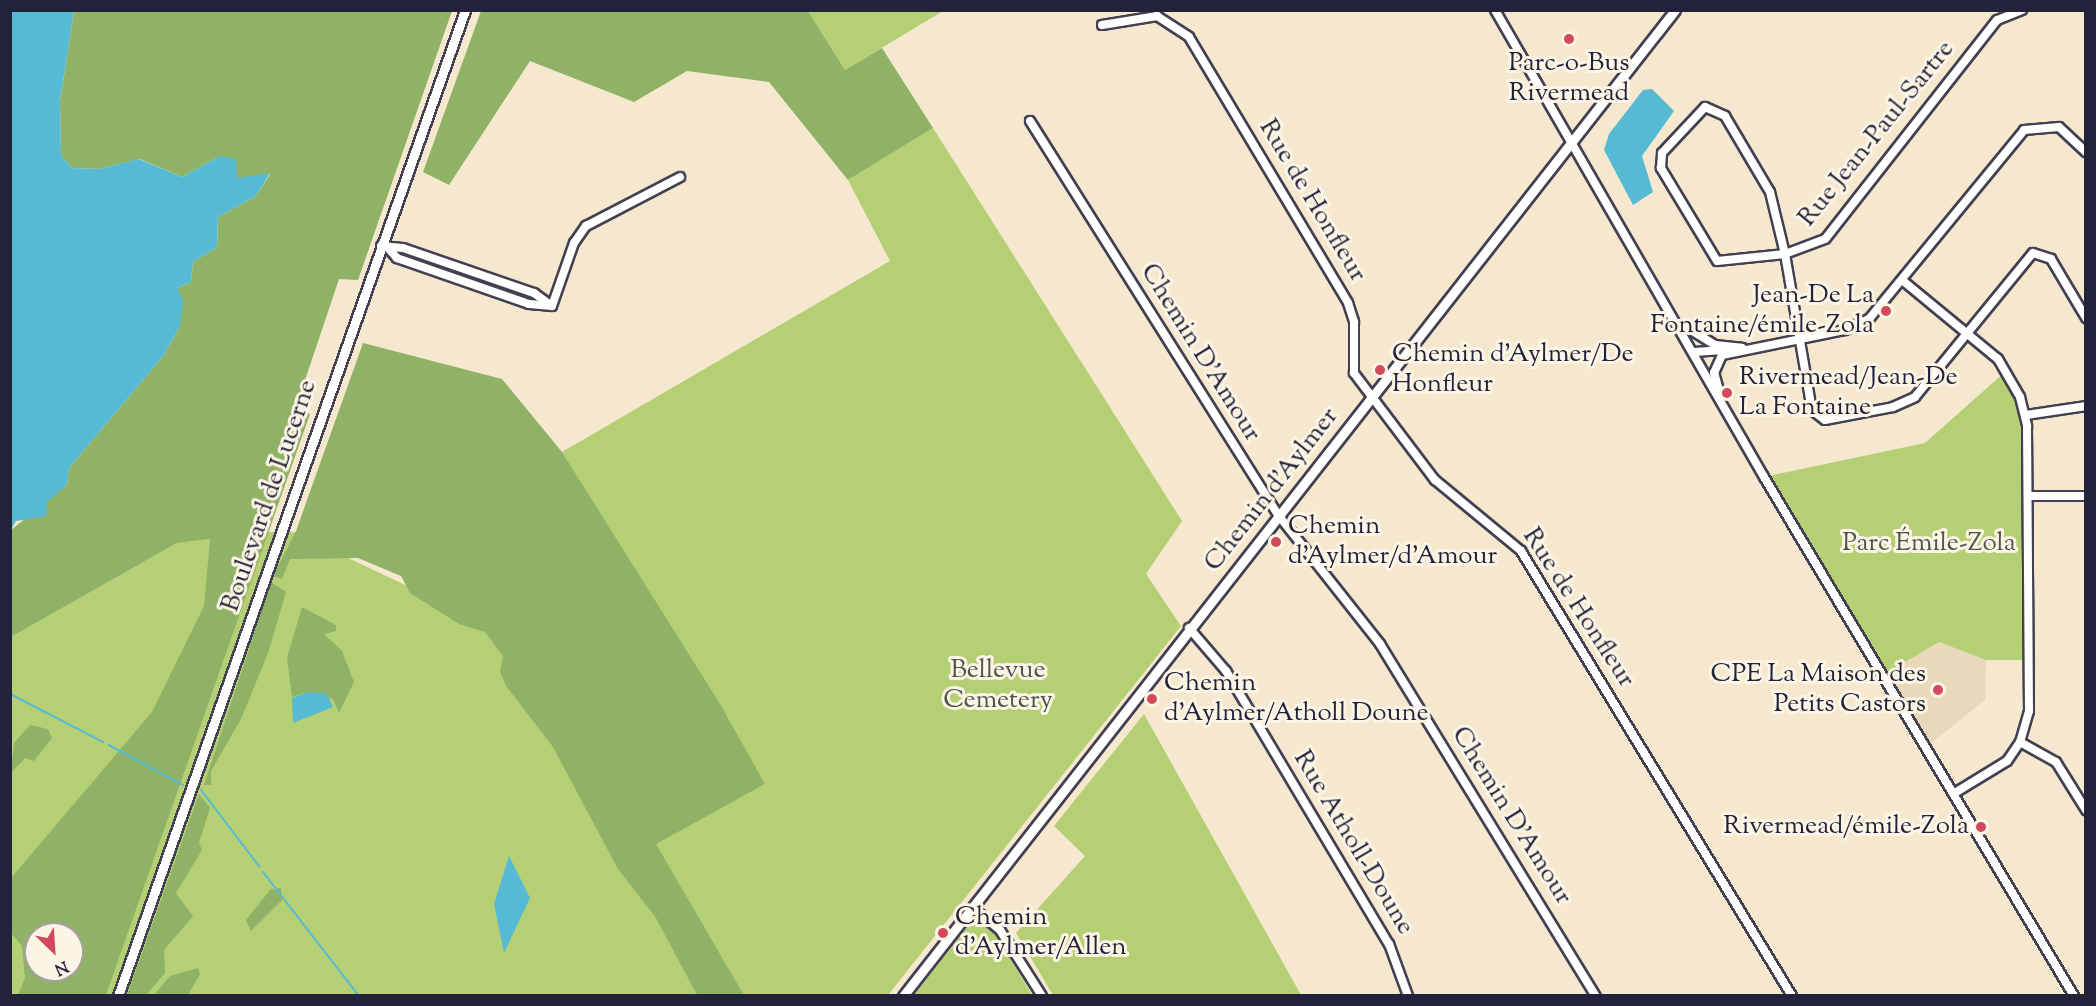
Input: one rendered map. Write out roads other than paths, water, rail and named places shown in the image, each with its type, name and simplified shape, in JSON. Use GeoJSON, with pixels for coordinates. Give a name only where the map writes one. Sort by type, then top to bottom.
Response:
{"type":"FeatureCollection","features":[{"type":"Feature","properties":{"kind":"main road","name":"Boulevard de Lucerne"},"geometry":{"type":"LineString","coordinates":[[118,996],[385,247],[465,10]]}},
{"type":"Feature","properties":{"kind":"main road","name":"Chemin d'Aylmer"},"geometry":{"type":"LineString","coordinates":[[903,996],[1675,10]]}},
{"type":"Feature","properties":{"kind":"street"},"geometry":{"type":"LineString","coordinates":[[1495,10],[1571,143],[1666,301],[1726,409],[2074,996]]}},
{"type":"Feature","properties":{"kind":"street"},"geometry":{"type":"LineString","coordinates":[[1992,10],[1997,20],[2022,10]]}},
{"type":"Feature","properties":{"kind":"street","name":"Rue de Honfleur"},"geometry":{"type":"LineString","coordinates":[[1102,25],[1156,16],[1190,37],[1348,303],[1354,322],[1352,368],[1435,480],[1521,551],[1792,996]]}},
{"type":"Feature","properties":{"kind":"street","name":"Rue Jean-Paul-Sartre"},"geometry":{"type":"LineString","coordinates":[[1785,254],[1812,247],[1831,232],[1997,20]]}},
{"type":"Feature","properties":{"kind":"street"},"geometry":{"type":"LineString","coordinates":[[1785,254],[1717,261],[1668,180],[1660,159],[1700,108],[1715,108],[1725,116],[1774,200],[1785,254],[1812,410],[1825,420],[1908,401],[1970,333],[2028,257],[2038,252],[2051,259],[2085,318]]}},
{"type":"Feature","properties":{"kind":"street","name":"Chemin D'Amour"},"geometry":{"type":"LineString","coordinates":[[1030,121],[1279,516],[1380,644],[1596,996]]}},
{"type":"Feature","properties":{"kind":"street"},"geometry":{"type":"LineString","coordinates":[[1726,409],[1714,367],[1722,355],[1862,323],[1902,280],[2024,130],[2059,127],[2085,152]]}},
{"type":"Feature","properties":{"kind":"street"},"geometry":{"type":"LineString","coordinates":[[552,306],[585,226],[680,177]]}},
{"type":"Feature","properties":{"kind":"street"},"geometry":{"type":"LineString","coordinates":[[385,247],[397,258],[529,304],[552,306]]}},
{"type":"Feature","properties":{"kind":"street"},"geometry":{"type":"LineString","coordinates":[[385,247],[402,248],[534,293],[552,306]]}},
{"type":"Feature","properties":{"kind":"street"},"geometry":{"type":"LineString","coordinates":[[1902,280],[1970,333],[1998,359],[2026,415],[2030,700],[2020,741],[1999,767],[1953,794]]}},
{"type":"Feature","properties":{"kind":"street"},"geometry":{"type":"LineString","coordinates":[[1666,301],[1695,336],[1715,345],[1746,349]]}},
{"type":"Feature","properties":{"kind":"street"},"geometry":{"type":"LineString","coordinates":[[1694,352],[1746,349]]}},
{"type":"Feature","properties":{"kind":"street"},"geometry":{"type":"LineString","coordinates":[[2026,415],[2085,406]]}},
{"type":"Feature","properties":{"kind":"street"},"geometry":{"type":"LineString","coordinates":[[2028,496],[2085,496]]}},
{"type":"Feature","properties":{"kind":"street","name":"Rue Atholl-Doune"},"geometry":{"type":"LineString","coordinates":[[1190,628],[1226,671],[1389,944],[1408,996]]}},
{"type":"Feature","properties":{"kind":"street"},"geometry":{"type":"LineString","coordinates":[[2020,741],[2056,762],[2085,810]]}},
{"type":"Feature","properties":{"kind":"street"},"geometry":{"type":"LineString","coordinates":[[973,908],[1000,930],[1042,996]]}},
{"type":"Feature","properties":{"kind":"water"},"geometry":{"type":"Polygon","coordinates":[[[11,10],[74,11],[60,101],[61,155],[72,168],[99,169],[139,159],[182,177],[220,156],[236,159],[237,178],[270,173],[256,196],[218,217],[217,247],[193,262],[191,282],[177,288],[183,300],[180,326],[164,355],[69,468],[67,485],[47,502],[46,516],[16,521],[11,530],[11,10]]]}},
{"type":"Feature","properties":{"kind":"water"},"geometry":{"type":"Polygon","coordinates":[[[1652,89],[1674,111],[1642,156],[1653,192],[1633,205],[1604,150],[1609,134],[1643,90],[1652,89]]]}},
{"type":"Feature","properties":{"kind":"water"},"geometry":{"type":"Polygon","coordinates":[[[309,692],[327,694],[333,707],[293,723],[292,698],[309,692]]]}},
{"type":"Feature","properties":{"kind":"water"},"geometry":{"type":"Polygon","coordinates":[[[509,856],[530,898],[504,953],[494,904],[509,856]]]}},
{"type":"Feature","properties":{"kind":"waterway"},"geometry":{"type":"LineString","coordinates":[[10,694],[103,742]]}},
{"type":"Feature","properties":{"kind":"waterway"},"geometry":{"type":"LineString","coordinates":[[109,745],[183,785]]}},
{"type":"Feature","properties":{"kind":"waterway"},"geometry":{"type":"LineString","coordinates":[[201,790],[259,866]]}},
{"type":"Feature","properties":{"kind":"waterway"},"geometry":{"type":"LineString","coordinates":[[263,872],[359,996]]}},
{"type":"Feature","properties":{"kind":"place","name":"Parc-o-Bus Rivermead"},"geometry":{"type":"Point","coordinates":[1569,39]}},
{"type":"Feature","properties":{"kind":"place","name":"Jean-De La Fontaine/émile-Zola"},"geometry":{"type":"Point","coordinates":[1886,311]}},
{"type":"Feature","properties":{"kind":"place","name":"Chemin d'Aylmer/De Honfleur"},"geometry":{"type":"Point","coordinates":[1380,370]}},
{"type":"Feature","properties":{"kind":"place","name":"Rivermead/Jean-De La Fontaine"},"geometry":{"type":"Point","coordinates":[1727,393]}},
{"type":"Feature","properties":{"kind":"place","name":"Chemin d'Aylmer/d'Amour"},"geometry":{"type":"Point","coordinates":[1276,542]}},
{"type":"Feature","properties":{"kind":"place","name":"CPE La Maison des Petits Castors"},"geometry":{"type":"Point","coordinates":[1938,690]}},
{"type":"Feature","properties":{"kind":"place","name":"Chemin d'Aylmer/Atholl Doune"},"geometry":{"type":"Point","coordinates":[1152,699]}},
{"type":"Feature","properties":{"kind":"place","name":"Rivermead/émile-Zola"},"geometry":{"type":"Point","coordinates":[1981,827]}},
{"type":"Feature","properties":{"kind":"place","name":"Chemin d'Aylmer/Allen"},"geometry":{"type":"Point","coordinates":[943,933]}},
{"type":"Feature","properties":{"kind":"park label","name":"Parc Émile-Zola"},"geometry":{"type":"Point","coordinates":[1929,544]}},
{"type":"Feature","properties":{"kind":"park label","name":"Bellevue Cemetery"},"geometry":{"type":"Point","coordinates":[998,686]}}]}
